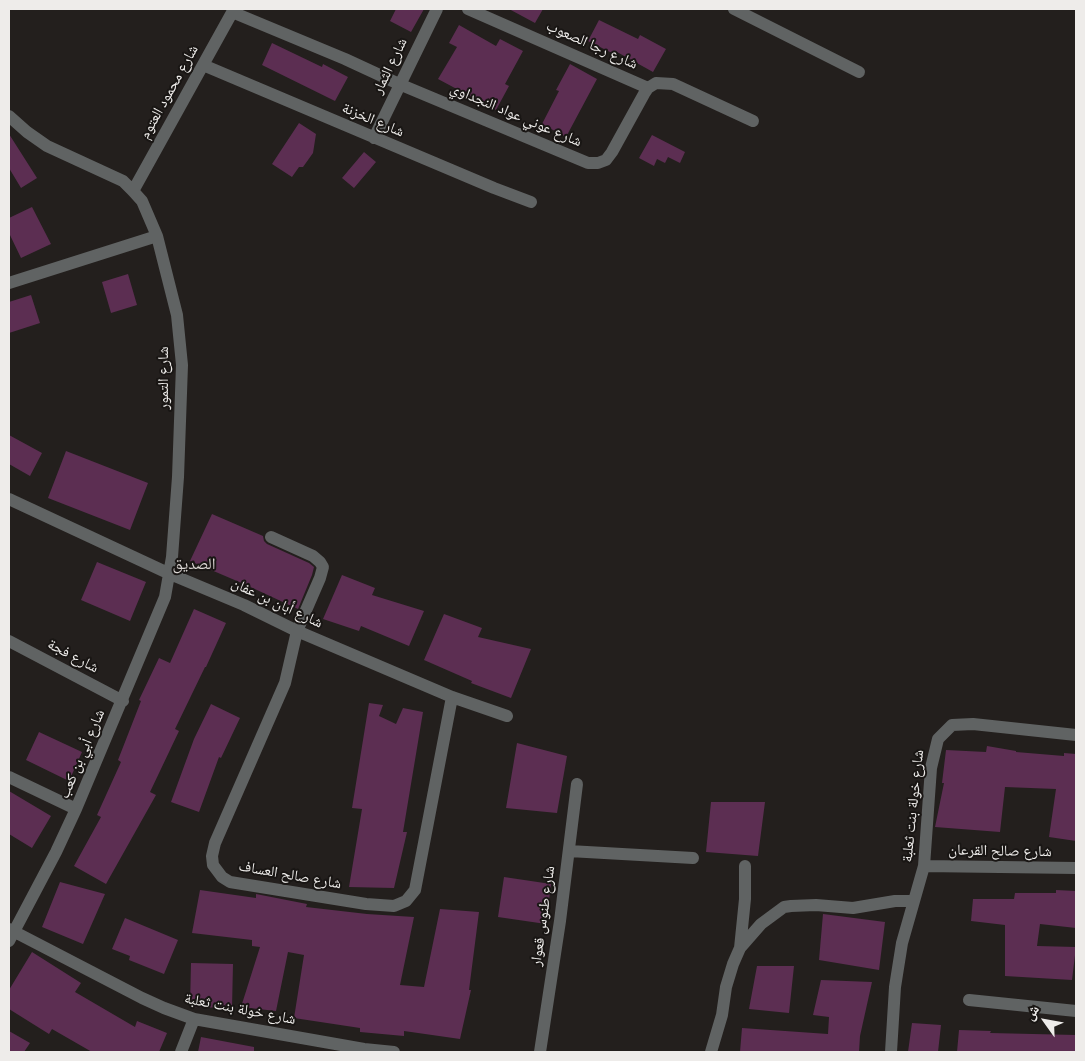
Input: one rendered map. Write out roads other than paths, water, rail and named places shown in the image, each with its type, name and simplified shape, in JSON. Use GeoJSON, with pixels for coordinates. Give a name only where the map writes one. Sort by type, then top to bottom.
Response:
{"type":"FeatureCollection","features":[{"type":"Feature","properties":{"kind":"street","name":"شارع الثمار"},"geometry":{"type":"LineString","coordinates":[[374,138],[437,9]]}},
{"type":"Feature","properties":{"kind":"street","name":"شارع رجا الصعوب"},"geometry":{"type":"LineString","coordinates":[[468,9],[648,88]]}},
{"type":"Feature","properties":{"kind":"street"},"geometry":{"type":"LineString","coordinates":[[734,9],[859,72]]}},
{"type":"Feature","properties":{"kind":"street","name":"شارع عوني عواد النجداوي"},"geometry":{"type":"LineString","coordinates":[[233,10],[399,84],[577,159],[598,163],[606,160],[612,152],[648,88]]}},
{"type":"Feature","properties":{"kind":"street","name":"شارع محمود العتوم"},"geometry":{"type":"LineString","coordinates":[[133,190],[233,10]]}},
{"type":"Feature","properties":{"kind":"street","name":"شارع الخزنة"},"geometry":{"type":"LineString","coordinates":[[203,65],[531,202]]}},
{"type":"Feature","properties":{"kind":"street"},"geometry":{"type":"LineString","coordinates":[[648,88],[656,83],[673,84],[752,121]]}},
{"type":"Feature","properties":{"kind":"street"},"geometry":{"type":"LineString","coordinates":[[9,116],[47,146],[111,174],[133,190]]}},
{"type":"Feature","properties":{"kind":"street"},"geometry":{"type":"LineString","coordinates":[[9,132],[27,132]]}},
{"type":"Feature","properties":{"kind":"street","name":"شارع التمور"},"geometry":{"type":"LineString","coordinates":[[133,190],[142,201],[157,236],[177,315],[182,365],[178,477],[170,574]]}},
{"type":"Feature","properties":{"kind":"street"},"geometry":{"type":"LineString","coordinates":[[9,283],[157,236]]}},
{"type":"Feature","properties":{"kind":"street","name":"شارع أبان بن عفان"},"geometry":{"type":"LineString","coordinates":[[9,500],[170,574],[244,604],[298,631],[452,697],[507,716]]}},
{"type":"Feature","properties":{"kind":"street","name":"شارع صالح العساف"},"geometry":{"type":"LineString","coordinates":[[271,537],[313,556],[323,567],[298,631],[284,683],[215,842],[212,856],[214,865],[222,877],[230,882],[366,904],[394,906],[406,901],[415,890],[452,697]]}},
{"type":"Feature","properties":{"kind":"street","name":"شارع أبي بن كعب"},"geometry":{"type":"LineString","coordinates":[[10,933],[76,809],[123,701],[165,597],[170,574]]}},
{"type":"Feature","properties":{"kind":"street","name":"شارع فجة"},"geometry":{"type":"LineString","coordinates":[[9,641],[123,701]]}},
{"type":"Feature","properties":{"kind":"street","name":"شارع خولة بنت ثعلبة"},"geometry":{"type":"LineString","coordinates":[[891,1052],[895,987],[902,943],[924,866],[930,768],[938,739],[952,725],[973,724],[1076,735]]}},
{"type":"Feature","properties":{"kind":"street"},"geometry":{"type":"LineString","coordinates":[[9,777],[76,809]]}},
{"type":"Feature","properties":{"kind":"street","name":"شارع طنوس قعوار"},"geometry":{"type":"LineString","coordinates":[[540,1052],[577,784]]}},
{"type":"Feature","properties":{"kind":"street"},"geometry":{"type":"LineString","coordinates":[[569,851],[693,858]]}},
{"type":"Feature","properties":{"kind":"street"},"geometry":{"type":"LineString","coordinates":[[740,948],[745,899],[745,866]]}},
{"type":"Feature","properties":{"kind":"street","name":"شارع صالح القرعان"},"geometry":{"type":"LineString","coordinates":[[924,866],[1076,868]]}},
{"type":"Feature","properties":{"kind":"street"},"geometry":{"type":"LineString","coordinates":[[711,1052],[722,1015],[726,987],[733,964],[740,948],[761,924],[784,907],[816,905],[853,908],[894,901],[914,901]]}},
{"type":"Feature","properties":{"kind":"street","name":"شارع خولة بنت ثعلبة"},"geometry":{"type":"LineString","coordinates":[[10,933],[142,998],[194,1019],[364,1049],[394,1052]]}},
{"type":"Feature","properties":{"kind":"street"},"geometry":{"type":"LineString","coordinates":[[969,1000],[1076,1011]]}},
{"type":"Feature","properties":{"kind":"street"},"geometry":{"type":"LineString","coordinates":[[181,1052],[194,1019]]}},
{"type":"Feature","properties":{"kind":"district","name":"الصديق"},"geometry":{"type":"Point","coordinates":[194,564]}}]}
